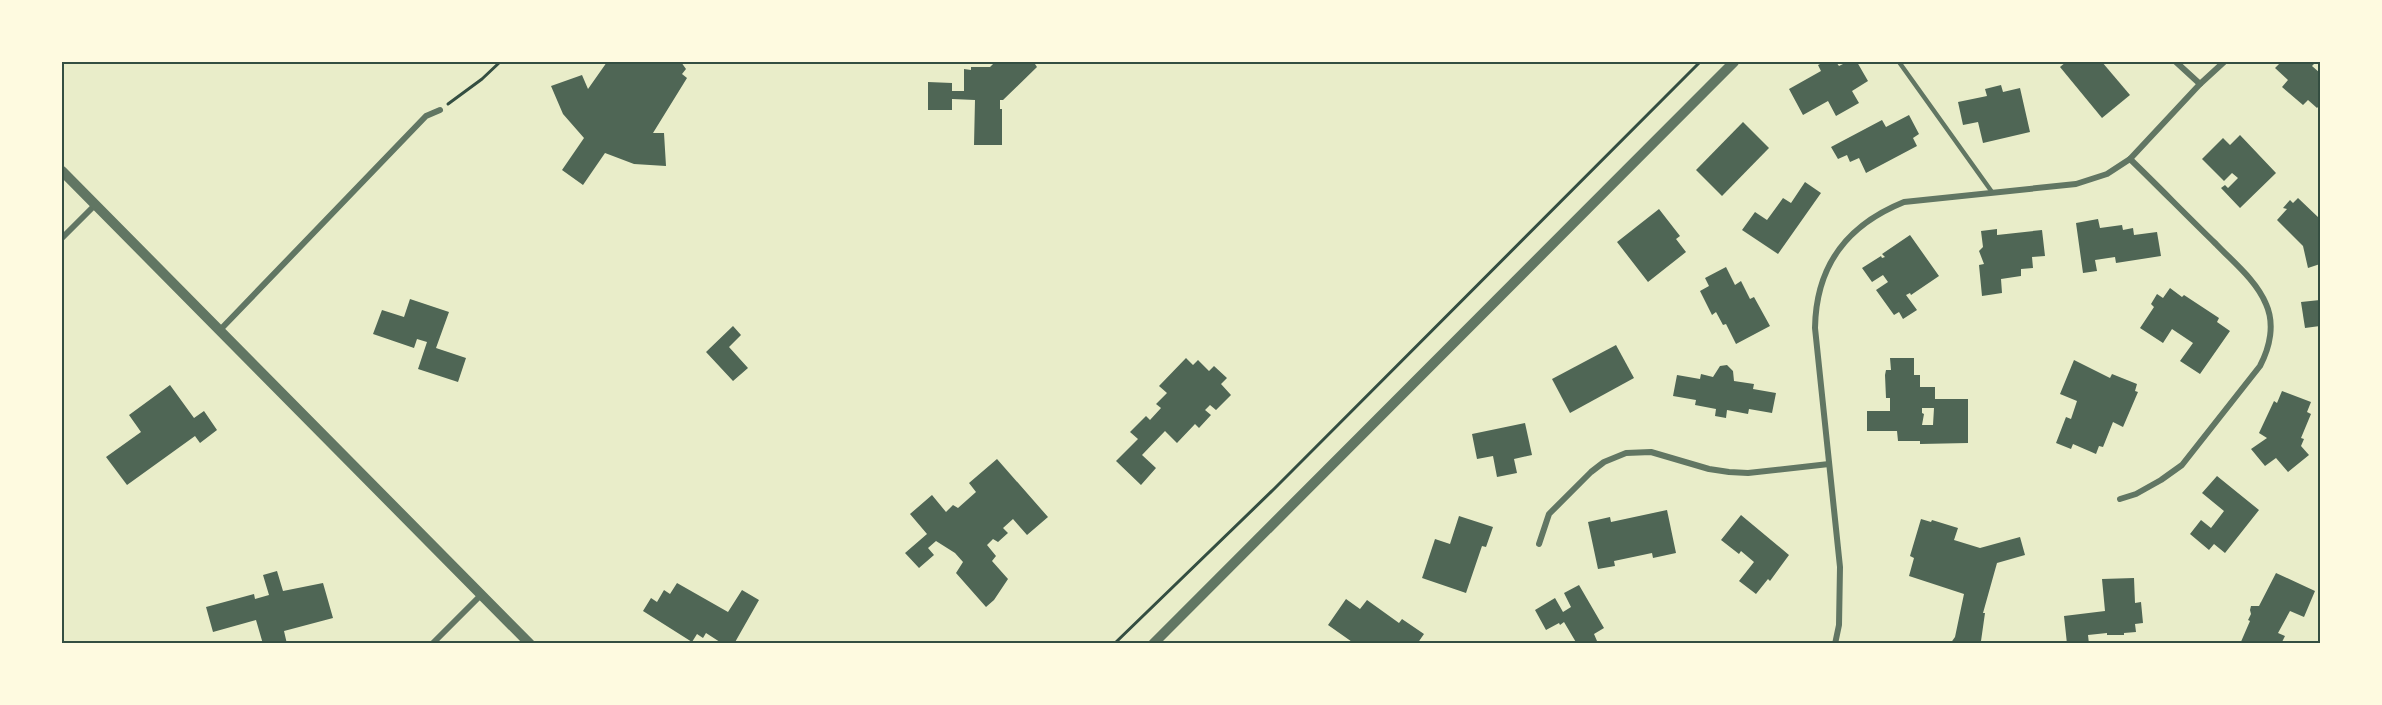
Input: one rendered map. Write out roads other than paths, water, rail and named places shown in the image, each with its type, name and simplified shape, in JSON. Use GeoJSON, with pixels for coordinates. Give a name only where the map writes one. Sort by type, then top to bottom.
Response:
{"type":"FeatureCollection","features":[{"type":"Feature","properties":{"kind":"street"},"geometry":{"type":"LineString","coordinates":[[1153,644],[1734,62]]}},
{"type":"Feature","properties":{"kind":"street"},"geometry":{"type":"LineString","coordinates":[[2176,62],[2200,84]]}},
{"type":"Feature","properties":{"kind":"street"},"geometry":{"type":"LineString","coordinates":[[1835,644],[1839,625],[1840,567],[1816,310],[1826,272],[1833,258],[1860,225],[1882,211],[1904,202],[2076,184],[2107,174],[2130,159],[2200,84],[2224,62]]}},
{"type":"Feature","properties":{"kind":"street"},"geometry":{"type":"LineString","coordinates":[[220,330],[426,116],[440,110]]}},
{"type":"Feature","properties":{"kind":"street"},"geometry":{"type":"LineString","coordinates":[[2120,499],[2136,494],[2182,465],[2260,366],[2269,347],[2271,333],[2271,318],[2266,304],[2246,274],[2130,159]]}},
{"type":"Feature","properties":{"kind":"street"},"geometry":{"type":"LineString","coordinates":[[62,171],[530,644]]}},
{"type":"Feature","properties":{"kind":"street"},"geometry":{"type":"LineString","coordinates":[[62,238],[94,205]]}},
{"type":"Feature","properties":{"kind":"street"},"geometry":{"type":"LineString","coordinates":[[1539,544],[1549,514],[1591,472],[1604,462],[1626,453],[1651,452],[1709,469],[1729,472],[1748,473],[1829,464]]}},
{"type":"Feature","properties":{"kind":"street"},"geometry":{"type":"LineString","coordinates":[[432,644],[482,594]]}},
{"type":"Feature","properties":{"kind":"lane"},"geometry":{"type":"LineString","coordinates":[[1899,62],[1992,192]]}}]}
